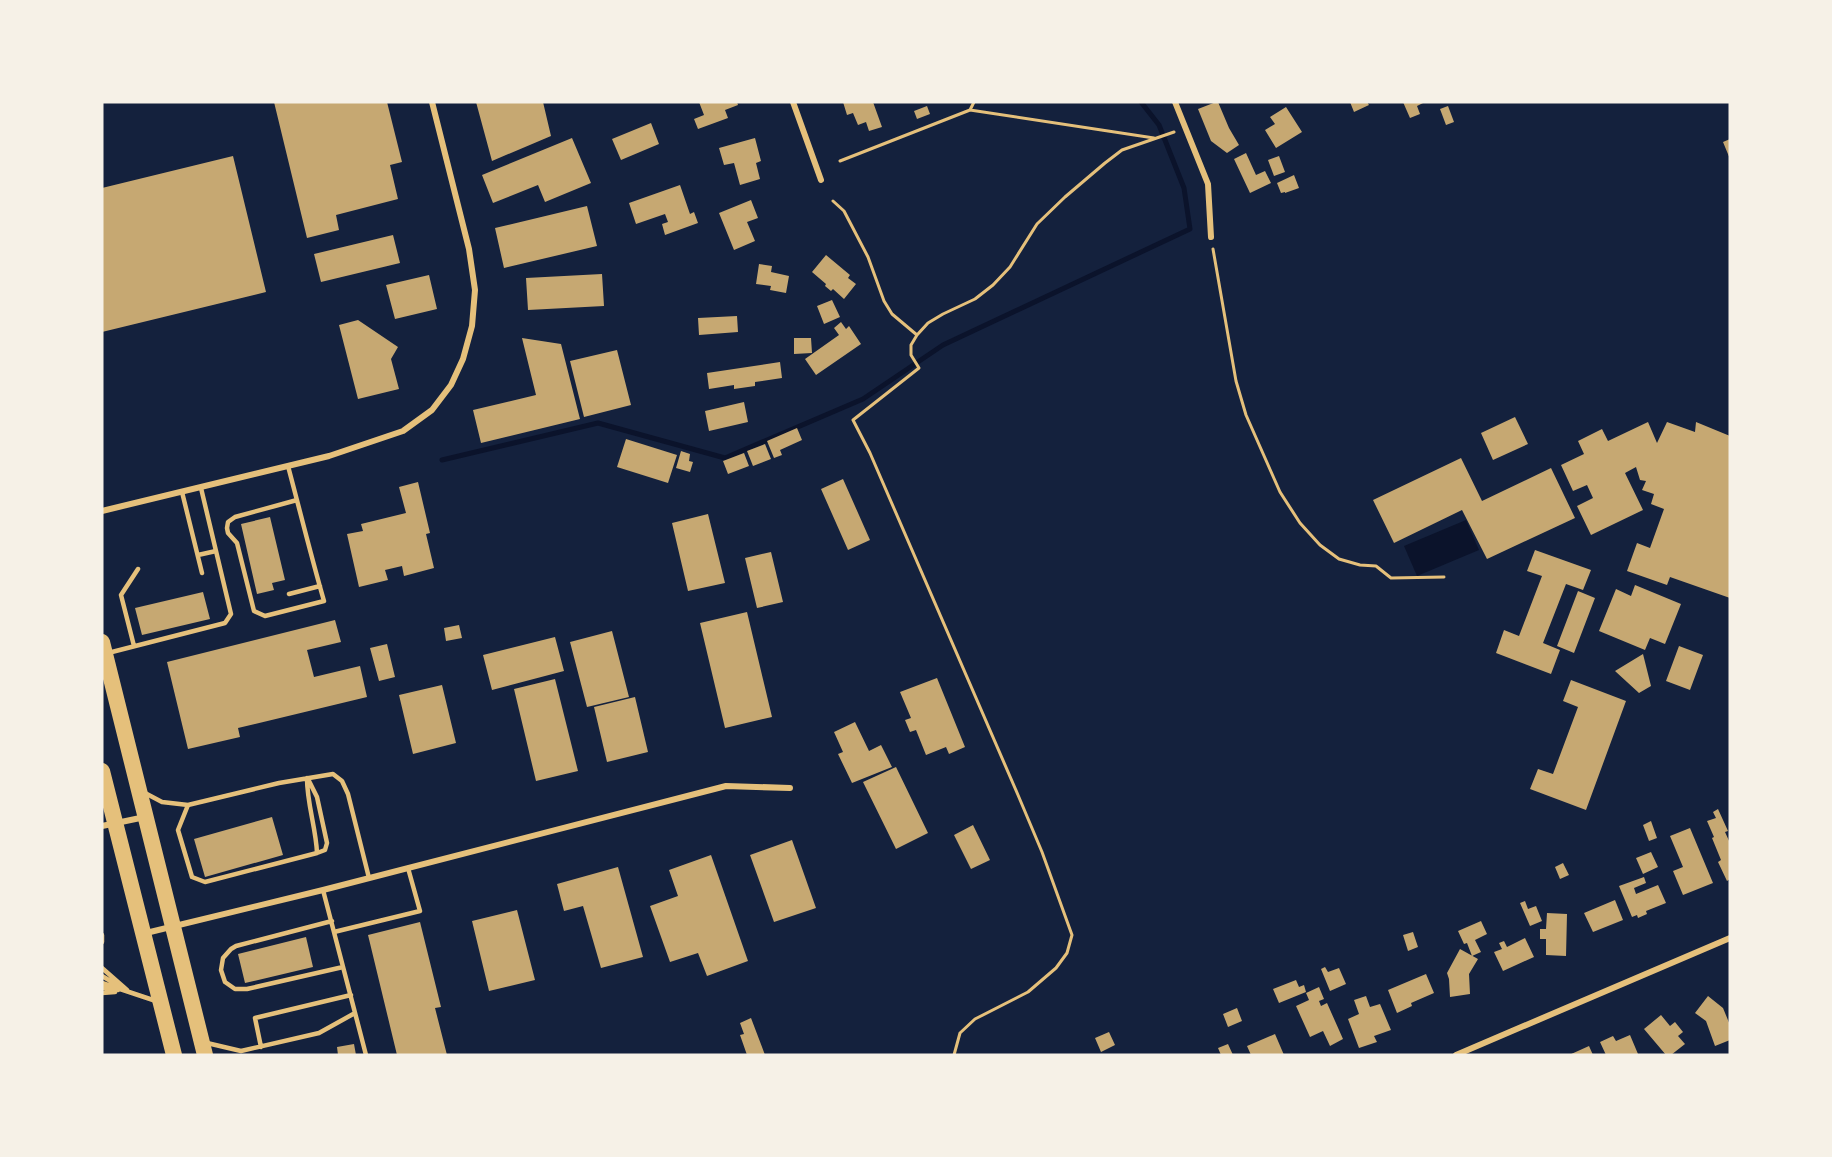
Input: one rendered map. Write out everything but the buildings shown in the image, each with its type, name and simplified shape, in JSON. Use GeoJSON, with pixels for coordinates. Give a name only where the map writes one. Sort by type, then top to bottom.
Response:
{"type":"FeatureCollection","features":[{"type":"Feature","properties":{"kind":"highway"},"geometry":{"type":"LineString","coordinates":[[104,648],[203,1048]]}},
{"type":"Feature","properties":{"kind":"highway"},"geometry":{"type":"LineString","coordinates":[[102,771],[108,825],[142,933],[174,1055]]}},
{"type":"Feature","properties":{"kind":"street"},"geometry":{"type":"LineString","coordinates":[[102,511],[328,456],[403,431],[432,410],[451,385],[463,359],[472,326],[475,290],[470,249],[432,102]]}},
{"type":"Feature","properties":{"kind":"street"},"geometry":{"type":"LineString","coordinates":[[793,102],[821,180]]}},
{"type":"Feature","properties":{"kind":"street"},"geometry":{"type":"LineString","coordinates":[[1175,102],[1208,184],[1211,237]]}},
{"type":"Feature","properties":{"kind":"street"},"geometry":{"type":"LineString","coordinates":[[142,933],[323,890],[726,786],[790,788]]}},
{"type":"Feature","properties":{"kind":"street"},"geometry":{"type":"LineString","coordinates":[[108,825],[145,816]]}},
{"type":"Feature","properties":{"kind":"street"},"geometry":{"type":"LineString","coordinates":[[1456,1055],[1730,938]]}},
{"type":"Feature","properties":{"kind":"lane"},"geometry":{"type":"LineString","coordinates":[[288,466],[324,601],[265,616],[254,611],[237,543],[226,528],[228,522],[235,517],[297,500]]}},
{"type":"Feature","properties":{"kind":"lane"},"geometry":{"type":"LineString","coordinates":[[104,648],[134,646],[225,623],[231,614],[201,488]]}},
{"type":"Feature","properties":{"kind":"lane"},"geometry":{"type":"LineString","coordinates":[[182,492],[202,573]]}},
{"type":"Feature","properties":{"kind":"lane"},"geometry":{"type":"LineString","coordinates":[[198,555],[216,550]]}},
{"type":"Feature","properties":{"kind":"lane"},"geometry":{"type":"LineString","coordinates":[[134,646],[121,595],[138,569]]}},
{"type":"Feature","properties":{"kind":"lane"},"geometry":{"type":"LineString","coordinates":[[289,594],[320,586]]}},
{"type":"Feature","properties":{"kind":"lane"},"geometry":{"type":"LineString","coordinates":[[138,790],[162,802],[188,805],[279,783],[333,774],[342,781],[348,794],[369,878]]}},
{"type":"Feature","properties":{"kind":"lane"},"geometry":{"type":"LineString","coordinates":[[188,805],[178,830],[192,878],[205,882],[324,850],[327,843],[317,797],[307,778]]}},
{"type":"Feature","properties":{"kind":"lane"},"geometry":{"type":"LineString","coordinates":[[307,778],[307,796],[317,853]]}},
{"type":"Feature","properties":{"kind":"lane"},"geometry":{"type":"LineString","coordinates":[[334,932],[420,911],[408,868]]}},
{"type":"Feature","properties":{"kind":"lane"},"geometry":{"type":"LineString","coordinates":[[323,890],[366,1055]]}},
{"type":"Feature","properties":{"kind":"lane"},"geometry":{"type":"LineString","coordinates":[[332,921],[236,946],[223,958],[221,970],[225,982],[235,989],[247,989],[343,967]]}},
{"type":"Feature","properties":{"kind":"lane"},"geometry":{"type":"LineString","coordinates":[[102,935],[102,942]]}},
{"type":"Feature","properties":{"kind":"lane"},"geometry":{"type":"LineString","coordinates":[[102,968],[129,992]]}},
{"type":"Feature","properties":{"kind":"lane"},"geometry":{"type":"LineString","coordinates":[[102,976],[129,992]]}},
{"type":"Feature","properties":{"kind":"lane"},"geometry":{"type":"LineString","coordinates":[[102,983],[161,1003]]}},
{"type":"Feature","properties":{"kind":"lane"},"geometry":{"type":"LineString","coordinates":[[102,990],[129,992]]}},
{"type":"Feature","properties":{"kind":"lane"},"geometry":{"type":"LineString","coordinates":[[261,1047],[255,1018],[351,995]]}},
{"type":"Feature","properties":{"kind":"lane"},"geometry":{"type":"LineString","coordinates":[[203,1048],[242,1053],[319,1033],[355,1013]]}},
{"type":"Feature","properties":{"kind":"path"},"geometry":{"type":"LineString","coordinates":[[970,110],[974,102]]}},
{"type":"Feature","properties":{"kind":"path"},"geometry":{"type":"LineString","coordinates":[[840,161],[970,110],[1156,139]]}},
{"type":"Feature","properties":{"kind":"path"},"geometry":{"type":"LineString","coordinates":[[954,1055],[960,1033],[975,1019],[1028,992],[1056,968],[1067,953],[1072,935],[1042,852],[1018,795],[853,420],[919,368],[911,355],[911,345],[928,323],[975,299],[993,285],[1010,267],[1037,224],[1065,197],[1122,150],[1175,131]]}},
{"type":"Feature","properties":{"kind":"path"},"geometry":{"type":"LineString","coordinates":[[833,201],[844,211],[868,257],[884,301],[892,314],[917,335]]}},
{"type":"Feature","properties":{"kind":"path"},"geometry":{"type":"LineString","coordinates":[[1211,237],[1236,381],[1246,416],[1280,492],[1300,523],[1320,545],[1339,559],[1360,565],[1376,566],[1391,578],[1444,577]]}},
{"type":"Feature","properties":{"kind":"water"},"geometry":{"type":"Polygon","coordinates":[[[1466,520],[1479,550],[1417,576],[1404,546],[1466,520]]]}},
{"type":"Feature","properties":{"kind":"waterway"},"geometry":{"type":"LineString","coordinates":[[442,460],[598,423],[725,458],[863,399],[943,345],[1190,229],[1184,188],[1159,125],[1141,102]]}}]}
